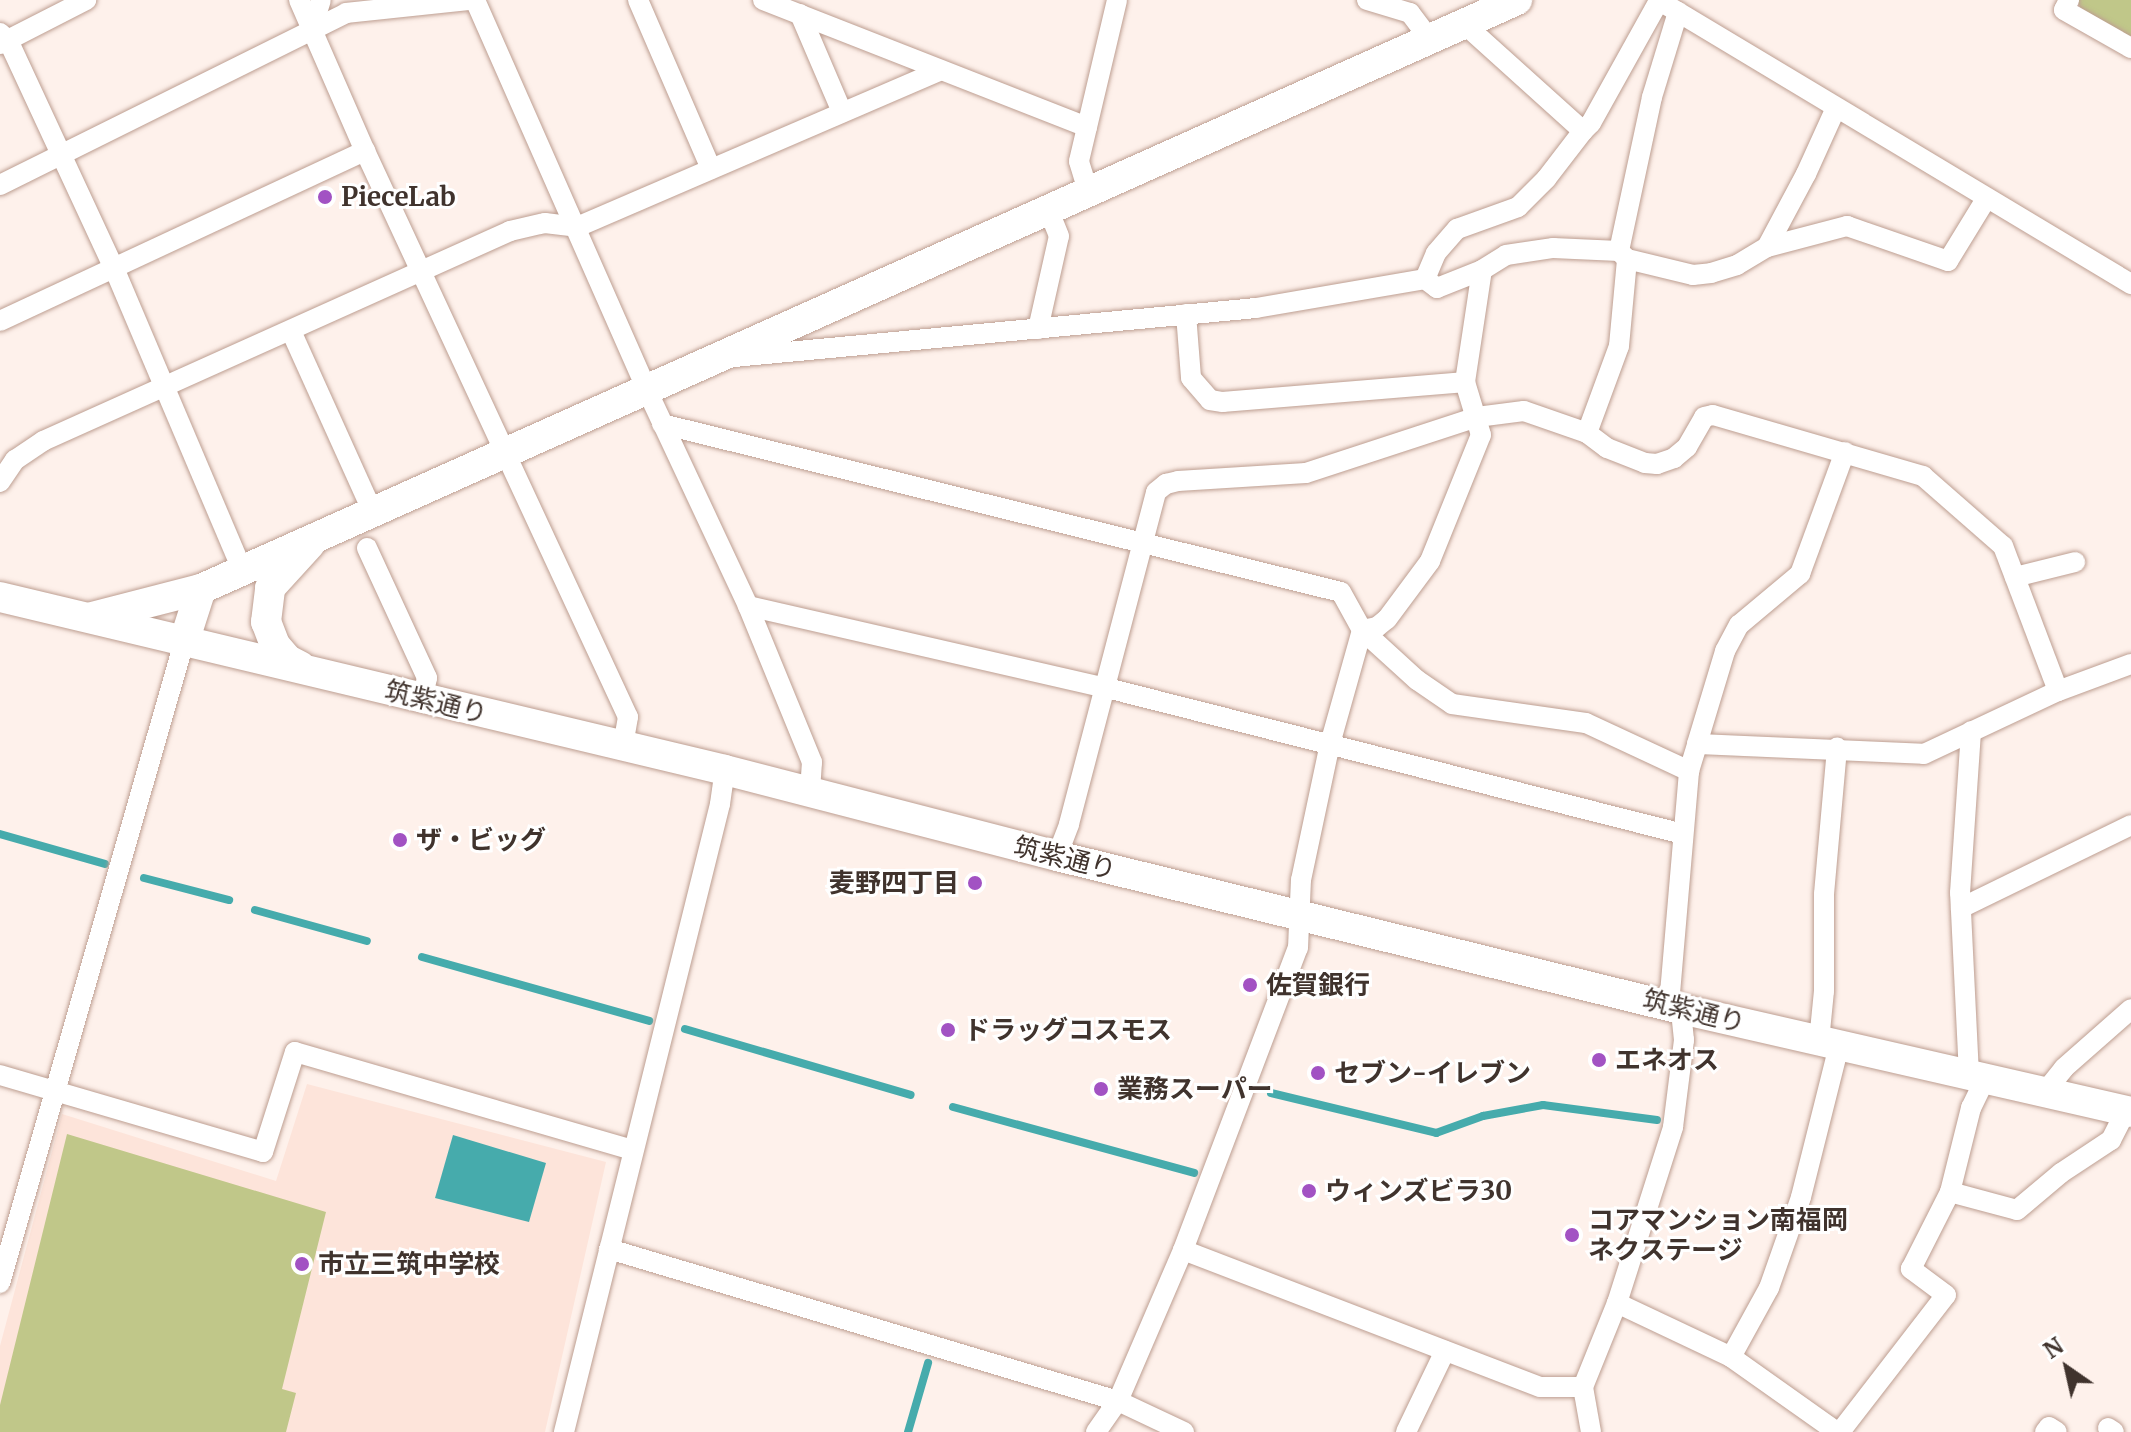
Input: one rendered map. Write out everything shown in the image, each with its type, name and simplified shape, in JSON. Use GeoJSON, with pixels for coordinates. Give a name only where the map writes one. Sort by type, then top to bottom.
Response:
{"type":"FeatureCollection","features":[{"type":"Feature","properties":{"kind":"street"},"geometry":{"type":"LineString","coordinates":[[86,0],[3,39],[62,155],[114,268],[242,570]]}},
{"type":"Feature","properties":{"kind":"street"},"geometry":{"type":"LineString","coordinates":[[299,0],[503,453],[628,717],[623,746]]}},
{"type":"Feature","properties":{"kind":"street"},"geometry":{"type":"LineString","coordinates":[[312,29],[321,0]]}},
{"type":"Feature","properties":{"kind":"street"},"geometry":{"type":"LineString","coordinates":[[0,185],[346,13],[472,0],[577,227],[662,424],[748,606],[812,762],[810,794]]}},
{"type":"Feature","properties":{"kind":"street"},"geometry":{"type":"LineString","coordinates":[[638,0],[711,169]]}},
{"type":"Feature","properties":{"kind":"street"},"geometry":{"type":"LineString","coordinates":[[763,0],[1087,127]]}},
{"type":"Feature","properties":{"kind":"street"},"geometry":{"type":"LineString","coordinates":[[1088,191],[1079,161],[1117,0]]}},
{"type":"Feature","properties":{"kind":"street"},"geometry":{"type":"LineString","coordinates":[[1367,0],[1410,13],[1429,38]]}},
{"type":"Feature","properties":{"kind":"street"},"geometry":{"type":"LineString","coordinates":[[90,617],[201,589],[1517,0]]}},
{"type":"Feature","properties":{"kind":"street"},"geometry":{"type":"LineString","coordinates":[[1425,279],[1436,253],[1457,229],[1518,207],[1546,179],[1591,123],[1658,0],[2131,284]]}},
{"type":"Feature","properties":{"kind":"street"},"geometry":{"type":"LineString","coordinates":[[2069,0],[2064,10],[2131,48]]}},
{"type":"Feature","properties":{"kind":"street"},"geometry":{"type":"LineString","coordinates":[[1587,433],[1619,346],[1623,255],[1652,97],[1678,12]]}},
{"type":"Feature","properties":{"kind":"street"},"geometry":{"type":"LineString","coordinates":[[800,14],[842,112]]}},
{"type":"Feature","properties":{"kind":"street"},"geometry":{"type":"LineString","coordinates":[[1464,24],[1583,131]]}},
{"type":"Feature","properties":{"kind":"street"},"geometry":{"type":"LineString","coordinates":[[0,482],[7,464],[43,441],[510,231],[545,223],[577,227],[941,70]]}},
{"type":"Feature","properties":{"kind":"street"},"geometry":{"type":"LineString","coordinates":[[1767,247],[1806,174],[1836,108]]}},
{"type":"Feature","properties":{"kind":"street"},"geometry":{"type":"LineString","coordinates":[[0,321],[365,151]]}},
{"type":"Feature","properties":{"kind":"street"},"geometry":{"type":"LineString","coordinates":[[710,359],[1256,308],[1425,279],[1437,288],[1482,270],[1506,255],[1553,248],[1623,255],[1693,275],[1737,265],[1767,247],[1847,226],[1948,261],[1986,199]]}},
{"type":"Feature","properties":{"kind":"street"},"geometry":{"type":"LineString","coordinates":[[1038,329],[1059,236],[1048,209]]}},
{"type":"Feature","properties":{"kind":"street"},"geometry":{"type":"LineString","coordinates":[[1362,630],[1377,627],[1387,619],[1430,561],[1481,435],[1465,382],[1482,270]]}},
{"type":"Feature","properties":{"kind":"street"},"geometry":{"type":"LineString","coordinates":[[1186,314],[1191,378],[1210,400],[1223,402],[1465,382]]}},
{"type":"Feature","properties":{"kind":"street"},"geometry":{"type":"LineString","coordinates":[[291,331],[372,510]]}},
{"type":"Feature","properties":{"kind":"street"},"geometry":{"type":"LineString","coordinates":[[1057,856],[1069,824],[1156,492],[1166,484],[1306,473],[1477,417],[1524,411],[1587,433],[1607,448],[1657,464],[1674,458],[1687,447],[1704,417],[1713,415],[1923,476],[2003,546],[2058,691]]}},
{"type":"Feature","properties":{"kind":"street"},"geometry":{"type":"LineString","coordinates":[[662,424],[1341,592],[1362,630],[1417,680],[1452,704],[1586,723],[1689,771]]}},
{"type":"Feature","properties":{"kind":"street"},"geometry":{"type":"LineString","coordinates":[[1591,1432],[1583,1387],[1617,1303],[1673,1127],[1684,1040],[1675,1007],[1689,771],[1725,651],[1739,625],[1800,574],[1845,452]]}},
{"type":"Feature","properties":{"kind":"street"},"geometry":{"type":"LineString","coordinates":[[313,671],[288,660],[275,645],[266,622],[270,588],[320,534]]}},
{"type":"Feature","properties":{"kind":"street"},"geometry":{"type":"LineString","coordinates":[[367,548],[427,678],[422,700]]}},
{"type":"Feature","properties":{"kind":"street"},"geometry":{"type":"LineString","coordinates":[[2015,577],[2075,562]]}},
{"type":"Feature","properties":{"kind":"street"},"geometry":{"type":"LineString","coordinates":[[0,1283],[201,589]]}},
{"type":"Feature","properties":{"kind":"street","name":"筑紫通り"},"geometry":{"type":"LineString","coordinates":[[0,597],[725,770],[1057,856],[1675,1007],[2129,1112]]}},
{"type":"Feature","properties":{"kind":"street"},"geometry":{"type":"LineString","coordinates":[[748,606],[1103,687],[1683,834]]}},
{"type":"Feature","properties":{"kind":"street"},"geometry":{"type":"LineString","coordinates":[[1096,1432],[1118,1401],[1183,1250],[1298,948],[1301,880],[1330,744],[1362,630]]}},
{"type":"Feature","properties":{"kind":"street"},"geometry":{"type":"LineString","coordinates":[[1697,744],[1924,754],[2058,691],[2131,664]]}},
{"type":"Feature","properties":{"kind":"street"},"geometry":{"type":"LineString","coordinates":[[1617,1303],[1731,1357],[1839,1432],[1946,1295],[1911,1269],[1950,1192],[1977,1077],[1961,908],[1971,731]]}},
{"type":"Feature","properties":{"kind":"street"},"geometry":{"type":"LineString","coordinates":[[1731,1357],[1769,1288],[1801,1197],[1829,1044],[1824,991],[1824,894],[1837,748]]}},
{"type":"Feature","properties":{"kind":"street"},"geometry":{"type":"LineString","coordinates":[[564,1432],[720,804],[725,770]]}},
{"type":"Feature","properties":{"kind":"street"},"geometry":{"type":"LineString","coordinates":[[1961,908],[2131,825]]}},
{"type":"Feature","properties":{"kind":"street"},"geometry":{"type":"LineString","coordinates":[[2044,1093],[2064,1068],[2131,1009]]}},
{"type":"Feature","properties":{"kind":"street"},"geometry":{"type":"LineString","coordinates":[[0,1075],[263,1152],[295,1052],[633,1150]]}},
{"type":"Feature","properties":{"kind":"street"},"geometry":{"type":"LineString","coordinates":[[1950,1192],[2017,1210],[2061,1173],[2111,1140],[2129,1112]]}},
{"type":"Feature","properties":{"kind":"street"},"geometry":{"type":"LineString","coordinates":[[609,1249],[1118,1401],[1184,1432]]}},
{"type":"Feature","properties":{"kind":"street"},"geometry":{"type":"LineString","coordinates":[[1183,1250],[1540,1387],[1583,1387]]}},
{"type":"Feature","properties":{"kind":"street"},"geometry":{"type":"LineString","coordinates":[[1406,1432],[1445,1351]]}},
{"type":"Feature","properties":{"kind":"street"},"geometry":{"type":"LineString","coordinates":[[2045,1432],[2049,1427],[2057,1432]]}},
{"type":"Feature","properties":{"kind":"shaded area","name":"市立三筑中学校"},"geometry":{"type":"Polygon","coordinates":[[[307,1084],[606,1162],[545,1432],[0,1432],[0,1346],[62,1114],[276,1181],[307,1084]]]}},
{"type":"Feature","properties":{"kind":"green space"},"geometry":{"type":"Polygon","coordinates":[[[2078,0],[2131,0],[2131,40],[2081,12],[2078,0]]]}},
{"type":"Feature","properties":{"kind":"green space"},"geometry":{"type":"Polygon","coordinates":[[[67,1134],[326,1212],[282,1389],[296,1393],[286,1432],[0,1432],[0,1405],[67,1134]]]}},
{"type":"Feature","properties":{"kind":"water"},"geometry":{"type":"Polygon","coordinates":[[[453,1135],[546,1163],[529,1222],[435,1198],[453,1135]]]}},
{"type":"Feature","properties":{"kind":"waterway"},"geometry":{"type":"LineString","coordinates":[[0,834],[105,864]]}},
{"type":"Feature","properties":{"kind":"waterway"},"geometry":{"type":"LineString","coordinates":[[144,878],[229,900]]}},
{"type":"Feature","properties":{"kind":"waterway"},"geometry":{"type":"LineString","coordinates":[[255,910],[367,941]]}},
{"type":"Feature","properties":{"kind":"waterway"},"geometry":{"type":"LineString","coordinates":[[422,957],[649,1021]]}},
{"type":"Feature","properties":{"kind":"waterway"},"geometry":{"type":"LineString","coordinates":[[685,1029],[911,1095]]}},
{"type":"Feature","properties":{"kind":"waterway"},"geometry":{"type":"LineString","coordinates":[[1271,1093],[1436,1133],[1483,1116],[1543,1105],[1657,1120]]}},
{"type":"Feature","properties":{"kind":"waterway"},"geometry":{"type":"LineString","coordinates":[[953,1107],[1194,1173]]}},
{"type":"Feature","properties":{"kind":"waterway"},"geometry":{"type":"LineString","coordinates":[[908,1432],[928,1363]]}},
{"type":"Feature","properties":{"kind":"place","name":"PieceLab"},"geometry":{"type":"Point","coordinates":[325,197]}},
{"type":"Feature","properties":{"kind":"place","name":"ザ・ビッグ"},"geometry":{"type":"Point","coordinates":[400,840]}},
{"type":"Feature","properties":{"kind":"place","name":"麦野四丁目"},"geometry":{"type":"Point","coordinates":[975,883]}},
{"type":"Feature","properties":{"kind":"place","name":"佐賀銀行"},"geometry":{"type":"Point","coordinates":[1250,985]}},
{"type":"Feature","properties":{"kind":"place","name":"ドラッグコスモス"},"geometry":{"type":"Point","coordinates":[948,1030]}},
{"type":"Feature","properties":{"kind":"place","name":"エネオス"},"geometry":{"type":"Point","coordinates":[1599,1060]}},
{"type":"Feature","properties":{"kind":"place","name":"セブン-イレブン"},"geometry":{"type":"Point","coordinates":[1318,1073]}},
{"type":"Feature","properties":{"kind":"place","name":"業務スーパー"},"geometry":{"type":"Point","coordinates":[1101,1089]}},
{"type":"Feature","properties":{"kind":"place","name":"ウィンズビラ30"},"geometry":{"type":"Point","coordinates":[1309,1191]}},
{"type":"Feature","properties":{"kind":"place","name":"コアマンション南福岡 ネクステージ"},"geometry":{"type":"Point","coordinates":[1572,1235]}},
{"type":"Feature","properties":{"kind":"place","name":"市立三筑中学校"},"geometry":{"type":"Point","coordinates":[302,1264]}}]}
